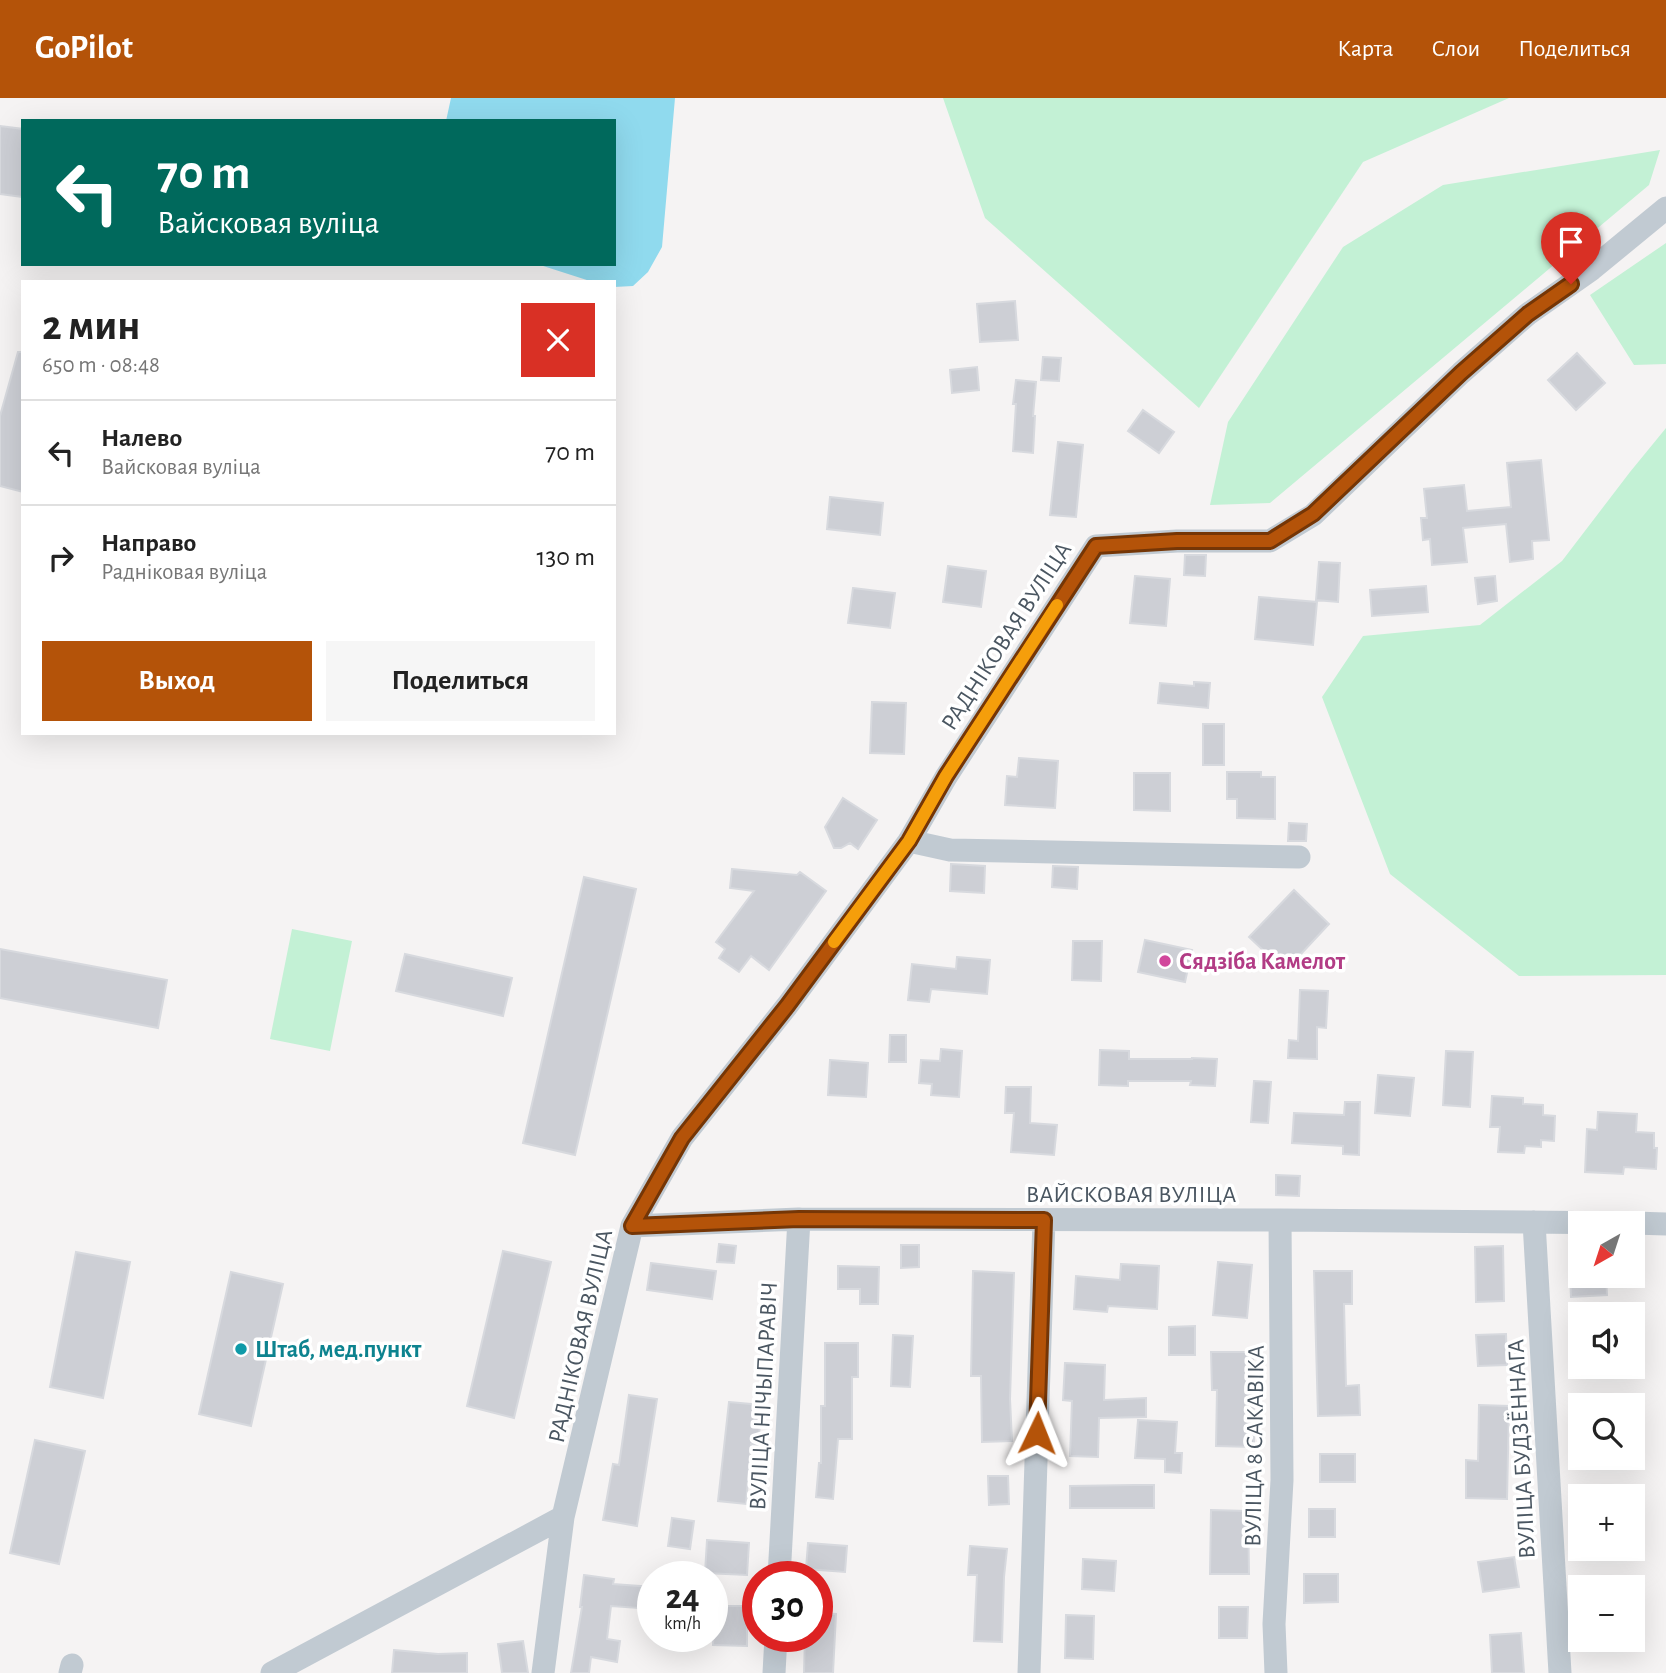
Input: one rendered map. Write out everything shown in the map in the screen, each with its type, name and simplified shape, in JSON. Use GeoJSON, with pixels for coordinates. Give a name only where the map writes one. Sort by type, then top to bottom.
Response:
{"type":"FeatureCollection","features":[{"type":"Feature","properties":{"kind":"street","name":"РАДНІКОВАЯ ВУЛІЦА"},"geometry":{"type":"LineString","coordinates":[[543,1673],[563,1517],[632,1226],[682,1138],[787,1006],[909,841],[946,776],[1096,546],[1177,541],[1270,541],[1313,514],[1461,373],[1528,314],[1592,269],[1666,208]]}},
{"type":"Feature","properties":{"kind":"street"},"geometry":{"type":"LineString","coordinates":[[909,841],[950,850],[1299,857]]}},
{"type":"Feature","properties":{"kind":"street","name":"ВАЙСКОВАЯ ВУЛІЦА"},"geometry":{"type":"LineString","coordinates":[[632,1226],[799,1219],[1568,1222]]}},
{"type":"Feature","properties":{"kind":"street","name":"ВУЛІЦА НІЧЫПАРАВІЧ"},"geometry":{"type":"LineString","coordinates":[[780,1561],[799,1219]]}},
{"type":"Feature","properties":{"kind":"street"},"geometry":{"type":"LineString","coordinates":[[1029,1673],[1044,1220]]}},
{"type":"Feature","properties":{"kind":"street","name":"ВУЛІЦА 8 САКАВІКА"},"geometry":{"type":"LineString","coordinates":[[1276,1673],[1274,1625],[1282,1480],[1280,1220]]}},
{"type":"Feature","properties":{"kind":"street","name":"ВУЛІЦА БУДЗЁННАГА"},"geometry":{"type":"LineString","coordinates":[[1534,1222],[1560,1673]]}},
{"type":"Feature","properties":{"kind":"street","name":"ВАЙСКОВАЯ ВУЛІЦА"},"geometry":{"type":"LineString","coordinates":[[1645,1223],[1666,1224]]}},
{"type":"Feature","properties":{"kind":"street"},"geometry":{"type":"LineString","coordinates":[[272,1673],[563,1517]]}},
{"type":"Feature","properties":{"kind":"street"},"geometry":{"type":"LineString","coordinates":[[774,1673],[775,1652]]}},
{"type":"Feature","properties":{"kind":"green space"},"geometry":{"type":"Polygon","coordinates":[[[943,98],[1509,98],[1363,162],[1199,408],[985,218],[943,98]]]}},
{"type":"Feature","properties":{"kind":"green space"},"geometry":{"type":"Polygon","coordinates":[[[1660,150],[1649,185],[1270,503],[1210,505],[1228,422],[1343,247],[1443,185],[1660,150]]]}},
{"type":"Feature","properties":{"kind":"green space"},"geometry":{"type":"Polygon","coordinates":[[[1666,243],[1666,364],[1634,365],[1590,295],[1666,243]]]}},
{"type":"Feature","properties":{"kind":"green space"},"geometry":{"type":"Polygon","coordinates":[[[1666,428],[1666,975],[1519,976],[1390,874],[1322,697],[1363,636],[1480,625],[1562,561],[1666,428]]]}},
{"type":"Feature","properties":{"kind":"green space"},"geometry":{"type":"Polygon","coordinates":[[[292,929],[352,941],[330,1051],[270,1039],[292,929]]]}},
{"type":"Feature","properties":{"kind":"water"},"geometry":{"type":"Polygon","coordinates":[[[451,98],[675,98],[662,247],[648,272],[633,286],[616,287],[616,280],[587,280],[543,266],[616,266],[616,119],[446,119],[451,98]]]}},
{"type":"Feature","properties":{"kind":"building"},"geometry":{"type":"Polygon","coordinates":[[[0,126],[21,129],[21,197],[0,194],[0,126]]]}},
{"type":"Feature","properties":{"kind":"building"},"geometry":{"type":"Polygon","coordinates":[[[1015,301],[1018,340],[980,342],[977,304],[1015,301]]]}},
{"type":"Feature","properties":{"kind":"building"},"geometry":{"type":"Polygon","coordinates":[[[18,352],[21,352],[21,491],[0,486],[0,416],[18,352]]]}},
{"type":"Feature","properties":{"kind":"building"},"geometry":{"type":"Polygon","coordinates":[[[1577,353],[1605,383],[1576,410],[1548,380],[1577,353]]]}},
{"type":"Feature","properties":{"kind":"building"},"geometry":{"type":"Polygon","coordinates":[[[1043,357],[1061,358],[1059,381],[1041,380],[1043,357]]]}},
{"type":"Feature","properties":{"kind":"building"},"geometry":{"type":"Polygon","coordinates":[[[977,367],[979,390],[952,393],[950,370],[977,367]]]}},
{"type":"Feature","properties":{"kind":"building"},"geometry":{"type":"Polygon","coordinates":[[[1016,380],[1036,382],[1033,453],[1013,451],[1016,380]]]}},
{"type":"Feature","properties":{"kind":"building"},"geometry":{"type":"Polygon","coordinates":[[[1143,410],[1174,432],[1159,453],[1128,431],[1143,410]]]}},
{"type":"Feature","properties":{"kind":"building"},"geometry":{"type":"Polygon","coordinates":[[[1058,442],[1083,445],[1076,517],[1050,515],[1058,442]]]}},
{"type":"Feature","properties":{"kind":"building"},"geometry":{"type":"Polygon","coordinates":[[[1541,460],[1549,540],[1532,541],[1533,559],[1510,562],[1506,524],[1463,528],[1467,562],[1432,565],[1430,539],[1423,540],[1421,518],[1427,518],[1424,489],[1464,485],[1467,511],[1511,507],[1507,463],[1541,460]]]}},
{"type":"Feature","properties":{"kind":"building"},"geometry":{"type":"Polygon","coordinates":[[[830,497],[883,503],[880,535],[827,529],[830,497]]]}},
{"type":"Feature","properties":{"kind":"building"},"geometry":{"type":"Polygon","coordinates":[[[1185,555],[1206,555],[1205,576],[1184,575],[1185,555]]]}},
{"type":"Feature","properties":{"kind":"building"},"geometry":{"type":"Polygon","coordinates":[[[1319,562],[1340,563],[1338,602],[1316,600],[1319,562]]]}},
{"type":"Feature","properties":{"kind":"building"},"geometry":{"type":"Polygon","coordinates":[[[948,566],[986,571],[981,607],[943,602],[948,566]]]}},
{"type":"Feature","properties":{"kind":"building"},"geometry":{"type":"Polygon","coordinates":[[[1135,576],[1170,579],[1166,626],[1130,623],[1135,576]]]}},
{"type":"Feature","properties":{"kind":"building"},"geometry":{"type":"Polygon","coordinates":[[[1495,576],[1497,601],[1478,604],[1475,578],[1495,576]]]}},
{"type":"Feature","properties":{"kind":"building"},"geometry":{"type":"Polygon","coordinates":[[[1426,586],[1428,612],[1372,616],[1370,590],[1426,586]]]}},
{"type":"Feature","properties":{"kind":"building"},"geometry":{"type":"Polygon","coordinates":[[[853,588],[895,593],[890,628],[848,623],[853,588]]]}},
{"type":"Feature","properties":{"kind":"building"},"geometry":{"type":"Polygon","coordinates":[[[1259,597],[1317,602],[1313,645],[1255,639],[1259,597]]]}},
{"type":"Feature","properties":{"kind":"building"},"geometry":{"type":"Polygon","coordinates":[[[1194,682],[1210,683],[1208,708],[1158,703],[1160,683],[1194,686],[1194,682]]]}},
{"type":"Feature","properties":{"kind":"building"},"geometry":{"type":"Polygon","coordinates":[[[872,702],[906,703],[904,754],[870,753],[872,702]]]}},
{"type":"Feature","properties":{"kind":"building"},"geometry":{"type":"Polygon","coordinates":[[[1203,724],[1224,724],[1224,765],[1203,765],[1203,724]]]}},
{"type":"Feature","properties":{"kind":"building"},"geometry":{"type":"Polygon","coordinates":[[[1019,758],[1058,761],[1055,808],[1005,805],[1007,776],[1017,777],[1019,758]]]}},
{"type":"Feature","properties":{"kind":"building"},"geometry":{"type":"Polygon","coordinates":[[[1227,772],[1261,772],[1261,777],[1275,777],[1275,819],[1237,818],[1237,799],[1227,799],[1227,772]]]}},
{"type":"Feature","properties":{"kind":"building"},"geometry":{"type":"Polygon","coordinates":[[[1134,773],[1170,773],[1170,811],[1134,810],[1134,773]]]}},
{"type":"Feature","properties":{"kind":"building"},"geometry":{"type":"Polygon","coordinates":[[[843,798],[877,820],[858,849],[850,843],[834,848],[825,827],[843,798]]]}},
{"type":"Feature","properties":{"kind":"building"},"geometry":{"type":"Polygon","coordinates":[[[1289,823],[1307,824],[1306,841],[1288,841],[1289,823]]]}},
{"type":"Feature","properties":{"kind":"building"},"geometry":{"type":"Polygon","coordinates":[[[951,864],[985,866],[984,893],[950,891],[951,864]]]}},
{"type":"Feature","properties":{"kind":"building"},"geometry":{"type":"Polygon","coordinates":[[[1053,866],[1078,867],[1077,889],[1052,887],[1053,866]]]}},
{"type":"Feature","properties":{"kind":"building"},"geometry":{"type":"Polygon","coordinates":[[[732,869],[797,875],[800,872],[826,891],[769,970],[751,956],[739,972],[719,958],[725,949],[716,942],[754,891],[730,888],[732,869]]]}},
{"type":"Feature","properties":{"kind":"building"},"geometry":{"type":"Polygon","coordinates":[[[584,877],[636,889],[575,1155],[523,1143],[584,877]]]}},
{"type":"Feature","properties":{"kind":"building"},"geometry":{"type":"Polygon","coordinates":[[[1294,890],[1329,924],[1285,971],[1249,937],[1294,890]]]}},
{"type":"Feature","properties":{"kind":"building","name":"Сядзіба Камелот"},"geometry":{"type":"Polygon","coordinates":[[[1145,940],[1192,950],[1185,982],[1138,972],[1145,940]]]}},
{"type":"Feature","properties":{"kind":"building"},"geometry":{"type":"Polygon","coordinates":[[[1073,941],[1102,941],[1101,981],[1072,980],[1073,941]]]}},
{"type":"Feature","properties":{"kind":"building"},"geometry":{"type":"Polygon","coordinates":[[[0,949],[167,980],[158,1028],[0,998],[0,949]]]}},
{"type":"Feature","properties":{"kind":"building"},"geometry":{"type":"Polygon","coordinates":[[[405,954],[512,978],[503,1016],[396,991],[405,954]]]}},
{"type":"Feature","properties":{"kind":"building"},"geometry":{"type":"Polygon","coordinates":[[[957,957],[990,960],[987,994],[931,989],[929,1002],[908,1000],[912,964],[956,969],[957,957]]]}},
{"type":"Feature","properties":{"kind":"building"},"geometry":{"type":"Polygon","coordinates":[[[1300,990],[1328,991],[1326,1028],[1317,1027],[1317,1059],[1288,1058],[1289,1040],[1298,1041],[1300,990]]]}},
{"type":"Feature","properties":{"kind":"building"},"geometry":{"type":"Polygon","coordinates":[[[890,1035],[906,1035],[906,1062],[889,1062],[890,1035]]]}},
{"type":"Feature","properties":{"kind":"building"},"geometry":{"type":"Polygon","coordinates":[[[941,1049],[962,1051],[959,1097],[931,1095],[932,1084],[919,1083],[921,1060],[940,1061],[941,1049]]]}},
{"type":"Feature","properties":{"kind":"building"},"geometry":{"type":"Polygon","coordinates":[[[1100,1050],[1129,1051],[1129,1059],[1217,1059],[1215,1086],[1190,1085],[1191,1081],[1128,1081],[1128,1086],[1099,1085],[1100,1050]]]}},
{"type":"Feature","properties":{"kind":"building"},"geometry":{"type":"Polygon","coordinates":[[[1446,1051],[1473,1052],[1470,1107],[1443,1105],[1446,1051]]]}},
{"type":"Feature","properties":{"kind":"building"},"geometry":{"type":"Polygon","coordinates":[[[830,1060],[868,1063],[866,1097],[828,1095],[830,1060]]]}},
{"type":"Feature","properties":{"kind":"building"},"geometry":{"type":"Polygon","coordinates":[[[1378,1075],[1414,1078],[1410,1116],[1375,1113],[1378,1075]]]}},
{"type":"Feature","properties":{"kind":"building"},"geometry":{"type":"Polygon","coordinates":[[[1254,1081],[1271,1082],[1268,1123],[1251,1122],[1254,1081]]]}},
{"type":"Feature","properties":{"kind":"building"},"geometry":{"type":"Polygon","coordinates":[[[1006,1087],[1031,1087],[1030,1123],[1057,1125],[1054,1155],[1011,1152],[1014,1113],[1005,1113],[1006,1087]]]}},
{"type":"Feature","properties":{"kind":"building"},"geometry":{"type":"Polygon","coordinates":[[[1492,1096],[1523,1098],[1523,1104],[1543,1105],[1543,1115],[1555,1116],[1554,1141],[1541,1140],[1541,1147],[1525,1146],[1524,1153],[1498,1152],[1500,1127],[1490,1127],[1492,1096]]]}},
{"type":"Feature","properties":{"kind":"building"},"geometry":{"type":"Polygon","coordinates":[[[1345,1102],[1360,1102],[1359,1155],[1343,1154],[1343,1146],[1292,1143],[1294,1113],[1344,1115],[1345,1102]]]}},
{"type":"Feature","properties":{"kind":"building"},"geometry":{"type":"Polygon","coordinates":[[[1598,1112],[1637,1114],[1636,1132],[1654,1133],[1654,1148],[1657,1148],[1656,1169],[1624,1167],[1623,1174],[1585,1172],[1587,1129],[1597,1130],[1598,1112]]]}},
{"type":"Feature","properties":{"kind":"building"},"geometry":{"type":"Polygon","coordinates":[[[1276,1175],[1300,1176],[1299,1196],[1276,1195],[1276,1175]]]}},
{"type":"Feature","properties":{"kind":"building"},"geometry":{"type":"Polygon","coordinates":[[[719,1244],[736,1246],[734,1263],[717,1262],[719,1244]]]}},
{"type":"Feature","properties":{"kind":"building"},"geometry":{"type":"Polygon","coordinates":[[[901,1245],[919,1245],[919,1267],[901,1268],[901,1245]]]}},
{"type":"Feature","properties":{"kind":"building"},"geometry":{"type":"Polygon","coordinates":[[[1503,1246],[1504,1301],[1476,1302],[1475,1247],[1503,1246]]]}},
{"type":"Feature","properties":{"kind":"building"},"geometry":{"type":"Polygon","coordinates":[[[503,1251],[551,1262],[514,1418],[467,1406],[503,1251]]]}},
{"type":"Feature","properties":{"kind":"building"},"geometry":{"type":"Polygon","coordinates":[[[76,1252],[130,1262],[103,1398],[50,1387],[76,1252]]]}},
{"type":"Feature","properties":{"kind":"building"},"geometry":{"type":"Polygon","coordinates":[[[1218,1262],[1252,1265],[1247,1318],[1213,1315],[1218,1262]]]}},
{"type":"Feature","properties":{"kind":"building"},"geometry":{"type":"Polygon","coordinates":[[[651,1263],[716,1271],[712,1299],[647,1290],[651,1263]]]}},
{"type":"Feature","properties":{"kind":"building"},"geometry":{"type":"Polygon","coordinates":[[[1121,1264],[1159,1266],[1157,1309],[1108,1306],[1107,1312],[1074,1309],[1076,1276],[1120,1280],[1121,1264]]]}},
{"type":"Feature","properties":{"kind":"building"},"geometry":{"type":"Polygon","coordinates":[[[838,1266],[879,1267],[878,1304],[860,1304],[860,1289],[838,1289],[838,1266]]]}},
{"type":"Feature","properties":{"kind":"building"},"geometry":{"type":"Polygon","coordinates":[[[973,1271],[1014,1273],[1010,1399],[1012,1441],[982,1442],[981,1376],[971,1376],[973,1271]]]}},
{"type":"Feature","properties":{"kind":"building"},"geometry":{"type":"Polygon","coordinates":[[[1314,1271],[1352,1271],[1352,1304],[1344,1304],[1346,1386],[1359,1385],[1360,1415],[1318,1416],[1314,1271]]]}},
{"type":"Feature","properties":{"kind":"building","name":"Штаб, мeд.пункт"},"geometry":{"type":"Polygon","coordinates":[[[231,1272],[283,1284],[251,1426],[199,1414],[231,1272]]]}},
{"type":"Feature","properties":{"kind":"building"},"geometry":{"type":"Polygon","coordinates":[[[1571,1288],[1607,1288],[1607,1295],[1571,1297],[1571,1288]]]}},
{"type":"Feature","properties":{"kind":"building"},"geometry":{"type":"Polygon","coordinates":[[[1195,1326],[1195,1355],[1169,1355],[1169,1327],[1195,1326]]]}},
{"type":"Feature","properties":{"kind":"building"},"geometry":{"type":"Polygon","coordinates":[[[1506,1334],[1507,1365],[1478,1366],[1476,1335],[1506,1334]]]}},
{"type":"Feature","properties":{"kind":"building"},"geometry":{"type":"Polygon","coordinates":[[[893,1335],[913,1336],[910,1387],[891,1386],[893,1335]]]}},
{"type":"Feature","properties":{"kind":"building"},"geometry":{"type":"Polygon","coordinates":[[[825,1343],[858,1343],[858,1377],[852,1377],[852,1439],[838,1439],[833,1499],[816,1497],[821,1463],[821,1406],[825,1406],[825,1343]]]}},
{"type":"Feature","properties":{"kind":"building"},"geometry":{"type":"Polygon","coordinates":[[[1211,1352],[1253,1352],[1254,1447],[1216,1446],[1217,1390],[1212,1390],[1211,1352]]]}},
{"type":"Feature","properties":{"kind":"building"},"geometry":{"type":"Polygon","coordinates":[[[1065,1363],[1105,1365],[1104,1400],[1146,1398],[1146,1417],[1099,1418],[1098,1457],[1070,1456],[1072,1401],[1063,1400],[1065,1363]]]}},
{"type":"Feature","properties":{"kind":"building"},"geometry":{"type":"Polygon","coordinates":[[[629,1395],[657,1399],[637,1526],[603,1520],[613,1464],[619,1465],[629,1395]]]}},
{"type":"Feature","properties":{"kind":"building"},"geometry":{"type":"Polygon","coordinates":[[[729,1402],[762,1405],[758,1445],[751,1444],[746,1504],[718,1501],[729,1402]]]}},
{"type":"Feature","properties":{"kind":"building"},"geometry":{"type":"Polygon","coordinates":[[[1479,1405],[1509,1406],[1507,1499],[1466,1498],[1466,1460],[1478,1461],[1479,1405]]]}},
{"type":"Feature","properties":{"kind":"building"},"geometry":{"type":"Polygon","coordinates":[[[1138,1420],[1177,1422],[1175,1453],[1182,1453],[1181,1473],[1165,1472],[1165,1459],[1135,1458],[1138,1420]]]}},
{"type":"Feature","properties":{"kind":"building"},"geometry":{"type":"Polygon","coordinates":[[[35,1440],[85,1451],[59,1564],[10,1553],[35,1440]]]}},
{"type":"Feature","properties":{"kind":"building"},"geometry":{"type":"Polygon","coordinates":[[[1320,1454],[1355,1454],[1355,1482],[1320,1482],[1320,1454]]]}},
{"type":"Feature","properties":{"kind":"building"},"geometry":{"type":"Polygon","coordinates":[[[988,1476],[1008,1476],[1009,1504],[989,1505],[988,1476]]]}},
{"type":"Feature","properties":{"kind":"building"},"geometry":{"type":"Polygon","coordinates":[[[1154,1485],[1154,1508],[1070,1508],[1070,1486],[1154,1485]]]}},
{"type":"Feature","properties":{"kind":"building"},"geometry":{"type":"Polygon","coordinates":[[[1309,1509],[1335,1509],[1335,1537],[1309,1537],[1309,1509]]]}},
{"type":"Feature","properties":{"kind":"building"},"geometry":{"type":"Polygon","coordinates":[[[1211,1510],[1248,1511],[1249,1574],[1210,1574],[1211,1510]]]}},
{"type":"Feature","properties":{"kind":"building"},"geometry":{"type":"Polygon","coordinates":[[[672,1518],[694,1521],[690,1549],[668,1546],[672,1518]]]}},
{"type":"Feature","properties":{"kind":"building"},"geometry":{"type":"Polygon","coordinates":[[[707,1540],[749,1543],[748,1561],[742,1561],[742,1575],[728,1574],[728,1561],[706,1561],[707,1540]]]}},
{"type":"Feature","properties":{"kind":"building"},"geometry":{"type":"Polygon","coordinates":[[[808,1543],[847,1546],[845,1572],[833,1571],[833,1561],[807,1561],[808,1543]]]}},
{"type":"Feature","properties":{"kind":"building"},"geometry":{"type":"Polygon","coordinates":[[[970,1546],[1007,1549],[1002,1642],[974,1641],[977,1575],[968,1575],[970,1546]]]}},
{"type":"Feature","properties":{"kind":"building"},"geometry":{"type":"Polygon","coordinates":[[[1514,1557],[1519,1587],[1483,1592],[1478,1562],[1514,1557]]]}},
{"type":"Feature","properties":{"kind":"building"},"geometry":{"type":"Polygon","coordinates":[[[1083,1559],[1116,1561],[1114,1591],[1082,1589],[1083,1559]]]}},
{"type":"Feature","properties":{"kind":"building"},"geometry":{"type":"Polygon","coordinates":[[[1304,1574],[1338,1574],[1338,1602],[1304,1603],[1304,1574]]]}},
{"type":"Feature","properties":{"kind":"building"},"geometry":{"type":"Polygon","coordinates":[[[584,1575],[614,1579],[613,1584],[637,1586],[637,1608],[611,1606],[607,1639],[620,1641],[617,1662],[591,1657],[589,1673],[571,1673],[582,1607],[584,1575]]]}},
{"type":"Feature","properties":{"kind":"building"},"geometry":{"type":"Polygon","coordinates":[[[728,1606],[742,1606],[742,1646],[728,1645],[728,1606]]]}},
{"type":"Feature","properties":{"kind":"building"},"geometry":{"type":"Polygon","coordinates":[[[1219,1607],[1248,1607],[1247,1638],[1219,1638],[1219,1607]]]}},
{"type":"Feature","properties":{"kind":"building"},"geometry":{"type":"Polygon","coordinates":[[[833,1614],[836,1614],[833,1673],[804,1673],[805,1652],[833,1652],[833,1614]]]}},
{"type":"Feature","properties":{"kind":"building"},"geometry":{"type":"Polygon","coordinates":[[[1066,1615],[1094,1616],[1093,1659],[1065,1658],[1066,1615]]]}},
{"type":"Feature","properties":{"kind":"building"},"geometry":{"type":"Polygon","coordinates":[[[1521,1633],[1524,1673],[1492,1673],[1490,1635],[1521,1633]]]}},
{"type":"Feature","properties":{"kind":"building"},"geometry":{"type":"Polygon","coordinates":[[[523,1641],[528,1673],[502,1673],[498,1644],[523,1641]]]}},
{"type":"Feature","properties":{"kind":"building"},"geometry":{"type":"Polygon","coordinates":[[[394,1650],[438,1654],[467,1653],[467,1673],[392,1673],[394,1650]]]}},
{"type":"Feature","properties":{"kind":"slow traffic"},"geometry":{"type":"LineString","coordinates":[[834,942],[909,841],[946,776],[1057,605]]}},
{"type":"Feature","properties":{"kind":"place","name":"Сядзіба Камелот"},"geometry":{"type":"Point","coordinates":[1165,961]}},
{"type":"Feature","properties":{"kind":"place","name":"Штаб, мeд.пункт"},"geometry":{"type":"Point","coordinates":[241,1349]}},
{"type":"Feature","properties":{"kind":"route"},"geometry":{"type":"LineString","coordinates":[[1037,1433],[1044,1220],[799,1219],[632,1226],[682,1138],[787,1006],[909,841],[946,776],[1096,546],[1177,541],[1270,541],[1313,514],[1461,373],[1528,314],[1571,284]]}}]}
